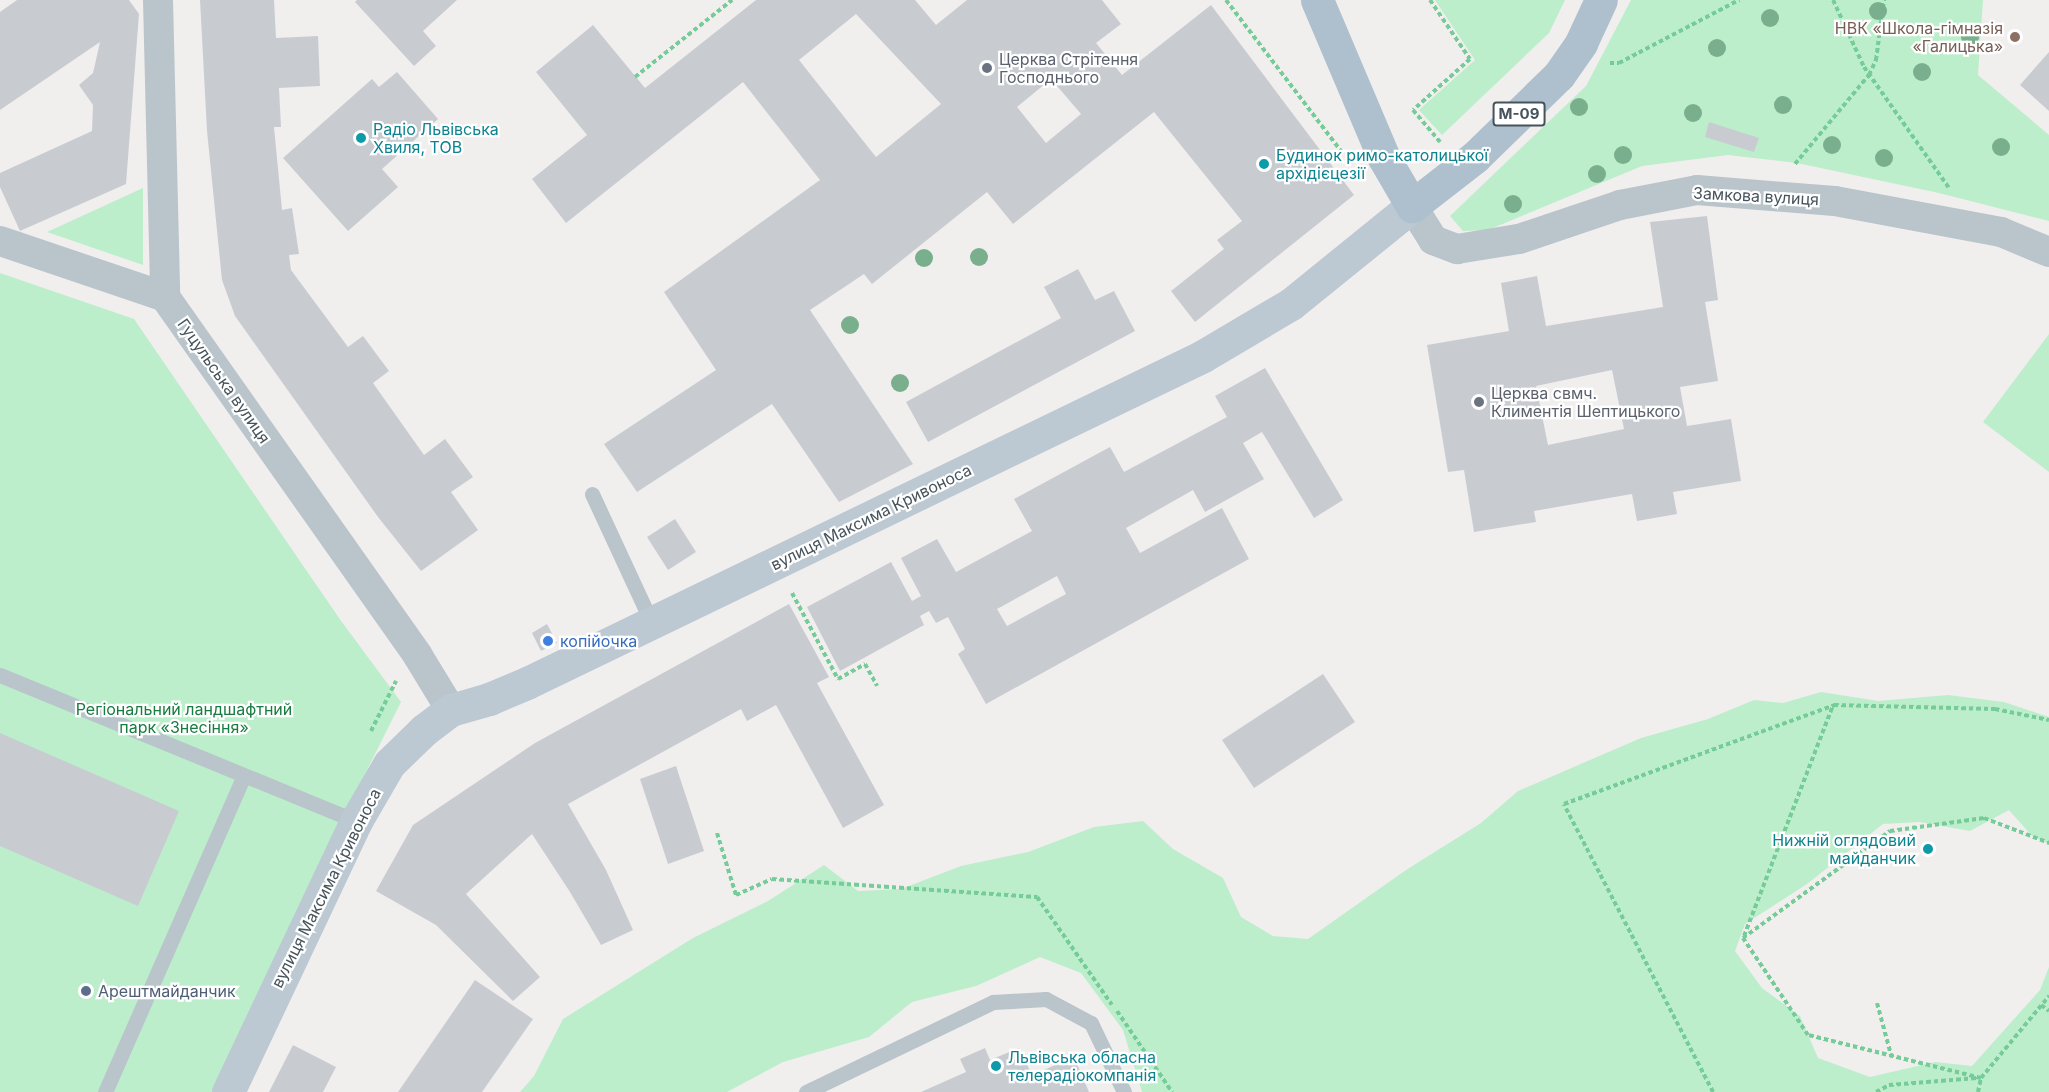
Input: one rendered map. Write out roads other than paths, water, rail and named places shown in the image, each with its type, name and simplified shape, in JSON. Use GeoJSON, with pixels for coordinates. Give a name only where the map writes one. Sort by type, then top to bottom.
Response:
{"type":"FeatureCollection","features":[{"type":"Feature","properties":{"kind":"main road"},"geometry":{"type":"LineString","coordinates":[[1317,0],[1384,158],[1412,206]]}},
{"type":"Feature","properties":{"kind":"main road","name":"вулиця Максима Кривоноса"},"geometry":{"type":"LineString","coordinates":[[228,1092],[356,820],[389,764],[424,730],[451,710],[489,699],[527,683],[1203,356],[1291,304],[1475,157],[1559,75],[1581,43],[1601,0]]}},
{"type":"Feature","properties":{"kind":"street"},"geometry":{"type":"LineString","coordinates":[[0,241],[165,297],[158,0]]}},
{"type":"Feature","properties":{"kind":"street","name":"Замкова вулиця"},"geometry":{"type":"LineString","coordinates":[[1412,206],[1433,240],[1457,249],[1519,239],[1620,205],[1697,190],[1847,203],[2001,232],[2049,252]]}},
{"type":"Feature","properties":{"kind":"street","name":"Гуцульська вулиця"},"geometry":{"type":"LineString","coordinates":[[165,297],[418,656],[451,710]]}},
{"type":"Feature","properties":{"kind":"lane"},"geometry":{"type":"LineString","coordinates":[[592,494],[652,623]]}},
{"type":"Feature","properties":{"kind":"lane"},"geometry":{"type":"LineString","coordinates":[[0,675],[356,820]]}},
{"type":"Feature","properties":{"kind":"lane"},"geometry":{"type":"LineString","coordinates":[[105,1092],[244,776]]}},
{"type":"Feature","properties":{"kind":"lane"},"geometry":{"type":"LineString","coordinates":[[806,1092],[993,1002],[1046,999],[1091,1023],[1124,1092]]}},
{"type":"Feature","properties":{"kind":"place","name":"НВК «Школа-гімназія «Галицька»"},"geometry":{"type":"Point","coordinates":[2015,37]}},
{"type":"Feature","properties":{"kind":"place","name":"Церква Стрітення Господнього"},"geometry":{"type":"Point","coordinates":[987,68]}},
{"type":"Feature","properties":{"kind":"place","name":"Радіо Львівська Хвиля, ТОВ"},"geometry":{"type":"Point","coordinates":[361,138]}},
{"type":"Feature","properties":{"kind":"place","name":"Будинок римо-католицької архідієцезії"},"geometry":{"type":"Point","coordinates":[1264,164]}},
{"type":"Feature","properties":{"kind":"place","name":"Церква свмч. Климентія Шептицького"},"geometry":{"type":"Point","coordinates":[1479,402]}},
{"type":"Feature","properties":{"kind":"place","name":"копійочка"},"geometry":{"type":"Point","coordinates":[548,641]}},
{"type":"Feature","properties":{"kind":"place","name":"Нижній оглядовий майданчик"},"geometry":{"type":"Point","coordinates":[1928,849]}},
{"type":"Feature","properties":{"kind":"place","name":"Арештмайданчик"},"geometry":{"type":"Point","coordinates":[86,991]}},
{"type":"Feature","properties":{"kind":"place","name":"Львівська обласна телерадіокомпанія"},"geometry":{"type":"Point","coordinates":[996,1066]}},
{"type":"Feature","properties":{"kind":"park label","name":"Регіональний ландшафтний парк «Знесіння»"},"geometry":{"type":"Point","coordinates":[184,718]}}]}
